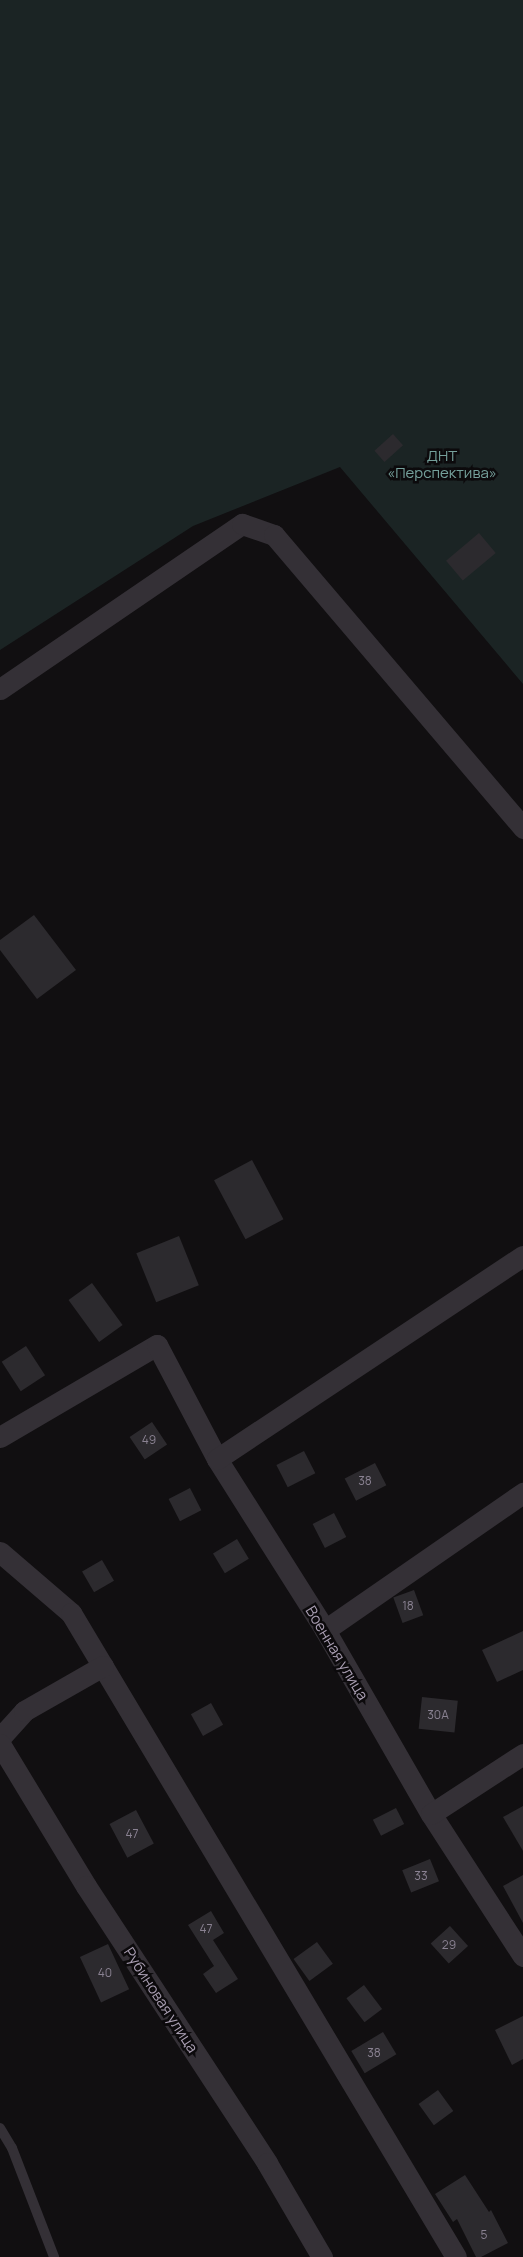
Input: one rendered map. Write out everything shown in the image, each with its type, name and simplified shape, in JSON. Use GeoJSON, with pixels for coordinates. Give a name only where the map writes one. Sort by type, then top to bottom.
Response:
{"type":"FeatureCollection","features":[{"type":"Feature","properties":{"kind":"street"},"geometry":{"type":"LineString","coordinates":[[0,689],[242,524],[274,535],[523,828]]}},
{"type":"Feature","properties":{"kind":"street"},"geometry":{"type":"LineString","coordinates":[[217,1459],[523,1256]]}},
{"type":"Feature","properties":{"kind":"street","name":"Военная улица"},"geometry":{"type":"LineString","coordinates":[[0,1437],[157,1345],[217,1459],[325,1630],[431,1814],[523,1956]]}},
{"type":"Feature","properties":{"kind":"street"},"geometry":{"type":"LineString","coordinates":[[325,1630],[523,1493]]}},
{"type":"Feature","properties":{"kind":"street"},"geometry":{"type":"LineString","coordinates":[[0,1552],[71,1613],[456,2257]]}},
{"type":"Feature","properties":{"kind":"street"},"geometry":{"type":"LineString","coordinates":[[0,1738],[24,1711],[103,1666]]}},
{"type":"Feature","properties":{"kind":"street","name":"Рубиновая улица"},"geometry":{"type":"LineString","coordinates":[[0,1744],[86,1886],[267,2163],[322,2257]]}},
{"type":"Feature","properties":{"kind":"street"},"geometry":{"type":"LineString","coordinates":[[431,1814],[523,1754]]}},
{"type":"Feature","properties":{"kind":"lane"},"geometry":{"type":"LineString","coordinates":[[0,2128],[12,2148],[54,2257]]}},
{"type":"Feature","properties":{"kind":"green space","name":"ДНТ «Перспектива»"},"geometry":{"type":"Polygon","coordinates":[[[0,0],[523,0],[523,684],[340,467],[193,526],[0,650],[0,0]]]}},
{"type":"Feature","properties":{"kind":"building"},"geometry":{"type":"Polygon","coordinates":[[[393,434],[403,445],[384,462],[374,451],[393,434]]]}},
{"type":"Feature","properties":{"kind":"building"},"geometry":{"type":"Polygon","coordinates":[[[479,533],[496,553],[463,581],[446,561],[479,533]]]}},
{"type":"Feature","properties":{"kind":"building"},"geometry":{"type":"Polygon","coordinates":[[[34,915],[76,970],[37,999],[0,950],[0,940],[34,915]]]}},
{"type":"Feature","properties":{"kind":"building"},"geometry":{"type":"Polygon","coordinates":[[[252,1160],[283,1219],[245,1239],[214,1180],[252,1160]]]}},
{"type":"Feature","properties":{"kind":"building"},"geometry":{"type":"Polygon","coordinates":[[[179,1236],[199,1285],[156,1302],[136,1253],[179,1236]]]}},
{"type":"Feature","properties":{"kind":"building"},"geometry":{"type":"Polygon","coordinates":[[[92,1283],[123,1325],[99,1342],[69,1300],[92,1283]]]}},
{"type":"Feature","properties":{"kind":"building"},"geometry":{"type":"Polygon","coordinates":[[[26,1346],[45,1375],[21,1391],[2,1362],[26,1346]]]}},
{"type":"Feature","properties":{"kind":"building"},"geometry":{"type":"Polygon","coordinates":[[[152,1422],[167,1444],[145,1459],[130,1437],[152,1422]]]}},
{"type":"Feature","properties":{"kind":"building"},"geometry":{"type":"Polygon","coordinates":[[[304,1451],[315,1473],[288,1487],[276,1465],[304,1451]]]}},
{"type":"Feature","properties":{"kind":"building"},"geometry":{"type":"Polygon","coordinates":[[[375,1463],[386,1485],[356,1501],[345,1478],[375,1463]]]}},
{"type":"Feature","properties":{"kind":"building"},"geometry":{"type":"Polygon","coordinates":[[[190,1488],[201,1510],[180,1521],[169,1499],[190,1488]]]}},
{"type":"Feature","properties":{"kind":"building"},"geometry":{"type":"Polygon","coordinates":[[[334,1513],[346,1537],[325,1548],[313,1524],[334,1513]]]}},
{"type":"Feature","properties":{"kind":"building"},"geometry":{"type":"Polygon","coordinates":[[[237,1539],[249,1559],[225,1573],[213,1553],[237,1539]]]}},
{"type":"Feature","properties":{"kind":"building"},"geometry":{"type":"Polygon","coordinates":[[[102,1560],[114,1581],[94,1592],[82,1572],[102,1560]]]}},
{"type":"Feature","properties":{"kind":"building"},"geometry":{"type":"Polygon","coordinates":[[[414,1590],[423,1615],[403,1623],[393,1598],[414,1590]]]}},
{"type":"Feature","properties":{"kind":"building"},"geometry":{"type":"Polygon","coordinates":[[[523,1631],[523,1670],[497,1682],[482,1650],[523,1631]]]}},
{"type":"Feature","properties":{"kind":"building"},"geometry":{"type":"Polygon","coordinates":[[[422,1697],[458,1701],[454,1733],[419,1729],[422,1697]]]}},
{"type":"Feature","properties":{"kind":"building"},"geometry":{"type":"Polygon","coordinates":[[[211,1703],[223,1725],[203,1736],[191,1714],[211,1703]]]}},
{"type":"Feature","properties":{"kind":"building"},"geometry":{"type":"Polygon","coordinates":[[[523,1806],[523,1851],[503,1817],[523,1806]]]}},
{"type":"Feature","properties":{"kind":"building"},"geometry":{"type":"Polygon","coordinates":[[[396,1808],[404,1824],[381,1836],[373,1820],[396,1808]]]}},
{"type":"Feature","properties":{"kind":"building"},"geometry":{"type":"Polygon","coordinates":[[[136,1810],[154,1844],[127,1858],[110,1824],[136,1810]]]}},
{"type":"Feature","properties":{"kind":"building"},"geometry":{"type":"Polygon","coordinates":[[[430,1859],[439,1881],[411,1892],[402,1870],[430,1859]]]}},
{"type":"Feature","properties":{"kind":"building"},"geometry":{"type":"Polygon","coordinates":[[[523,1875],[523,1923],[503,1886],[523,1875]]]}},
{"type":"Feature","properties":{"kind":"building"},"geometry":{"type":"Polygon","coordinates":[[[211,1911],[224,1933],[213,1940],[238,1979],[216,1993],[203,1974],[214,1966],[188,1925],[211,1911]]]}},
{"type":"Feature","properties":{"kind":"building"},"geometry":{"type":"Polygon","coordinates":[[[450,1926],[468,1946],[449,1963],[431,1943],[450,1926]]]}},
{"type":"Feature","properties":{"kind":"building"},"geometry":{"type":"Polygon","coordinates":[[[317,1942],[333,1964],[309,1981],[294,1959],[317,1942]]]}},
{"type":"Feature","properties":{"kind":"building"},"geometry":{"type":"Polygon","coordinates":[[[108,1944],[129,1989],[101,2002],[80,1957],[108,1944]]]}},
{"type":"Feature","properties":{"kind":"building"},"geometry":{"type":"Polygon","coordinates":[[[364,1985],[382,2009],[364,2022],[346,1998],[364,1985]]]}},
{"type":"Feature","properties":{"kind":"building"},"geometry":{"type":"Polygon","coordinates":[[[523,2016],[523,2059],[512,2065],[495,2030],[523,2016]]]}},
{"type":"Feature","properties":{"kind":"building"},"geometry":{"type":"Polygon","coordinates":[[[383,2032],[396,2054],[365,2073],[351,2051],[383,2032]]]}},
{"type":"Feature","properties":{"kind":"building"},"geometry":{"type":"Polygon","coordinates":[[[438,2090],[453,2111],[434,2125],[419,2104],[438,2090]]]}},
{"type":"Feature","properties":{"kind":"building"},"geometry":{"type":"Polygon","coordinates":[[[465,2175],[489,2212],[491,2210],[508,2243],[481,2257],[476,2257],[457,2219],[453,2222],[435,2194],[465,2175]]]}}]}
